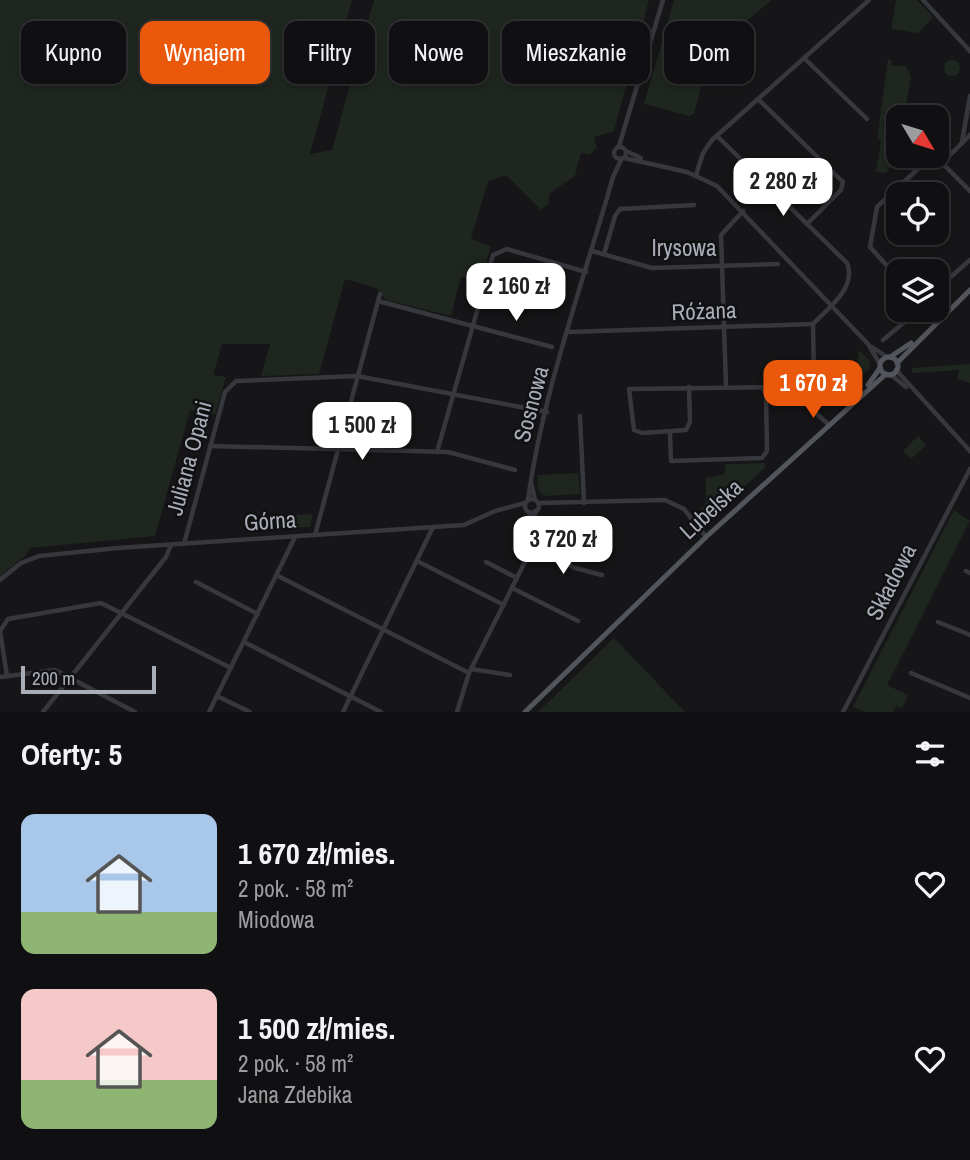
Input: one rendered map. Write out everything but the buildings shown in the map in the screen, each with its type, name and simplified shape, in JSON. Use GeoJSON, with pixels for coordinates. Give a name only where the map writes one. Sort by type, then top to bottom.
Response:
{"type":"FeatureCollection","features":[{"type":"Feature","properties":{"kind":"main road","name":"Lubelska"},"geometry":{"type":"LineString","coordinates":[[525,712],[706,537],[863,392],[892,370],[920,338],[970,290]]}},
{"type":"Feature","properties":{"kind":"main road","name":"Lubelska"},"geometry":{"type":"LineString","coordinates":[[863,392],[888,357],[920,338]]}},
{"type":"Feature","properties":{"kind":"main road"},"geometry":{"type":"LineString","coordinates":[[888,357],[892,370]]}},
{"type":"Feature","properties":{"kind":"main road"},"geometry":{"type":"LineString","coordinates":[[880,366],[892,370]]}},
{"type":"Feature","properties":{"kind":"street"},"geometry":{"type":"LineString","coordinates":[[645,160],[623,148],[663,0]]}},
{"type":"Feature","properties":{"kind":"street"},"geometry":{"type":"LineString","coordinates":[[696,175],[705,150],[717,136],[869,0]]}},
{"type":"Feature","properties":{"kind":"street"},"geometry":{"type":"LineString","coordinates":[[923,0],[970,51]]}},
{"type":"Feature","properties":{"kind":"street"},"geometry":{"type":"LineString","coordinates":[[804,58],[867,119]]}},
{"type":"Feature","properties":{"kind":"street"},"geometry":{"type":"LineString","coordinates":[[962,142],[970,96]]}},
{"type":"Feature","properties":{"kind":"street"},"geometry":{"type":"LineString","coordinates":[[758,99],[843,182],[841,190],[807,224]]}},
{"type":"Feature","properties":{"kind":"street"},"geometry":{"type":"LineString","coordinates":[[949,156],[970,135]]}},
{"type":"Feature","properties":{"kind":"street"},"geometry":{"type":"LineString","coordinates":[[717,136],[849,267],[848,284],[813,324],[814,380]]}},
{"type":"Feature","properties":{"kind":"street","name":"Sosnowa"},"geometry":{"type":"LineString","coordinates":[[533,546],[530,478],[613,177],[614,151],[623,148],[623,158],[613,177]]}},
{"type":"Feature","properties":{"kind":"street"},"geometry":{"type":"LineString","coordinates":[[615,156],[645,160],[696,175],[717,186],[868,344],[880,366]]}},
{"type":"Feature","properties":{"kind":"street"},"geometry":{"type":"LineString","coordinates":[[886,265],[870,247],[880,203],[919,168]]}},
{"type":"Feature","properties":{"kind":"street"},"geometry":{"type":"LineString","coordinates":[[945,168],[970,191]]}},
{"type":"Feature","properties":{"kind":"street"},"geometry":{"type":"LineString","coordinates":[[604,254],[615,216],[620,209],[694,205]]}},
{"type":"Feature","properties":{"kind":"street"},"geometry":{"type":"LineString","coordinates":[[726,386],[720,266],[723,230],[743,211]]}},
{"type":"Feature","properties":{"kind":"street"},"geometry":{"type":"LineString","coordinates":[[437,452],[491,259],[497,251],[507,249],[586,272]]}},
{"type":"Feature","properties":{"kind":"street","name":"Irysowa"},"geometry":{"type":"LineString","coordinates":[[592,251],[652,268],[778,264]]}},
{"type":"Feature","properties":{"kind":"street"},"geometry":{"type":"LineString","coordinates":[[949,279],[970,260]]}},
{"type":"Feature","properties":{"kind":"street"},"geometry":{"type":"LineString","coordinates":[[315,536],[380,294]]}},
{"type":"Feature","properties":{"kind":"street"},"geometry":{"type":"LineString","coordinates":[[378,301],[552,347]]}},
{"type":"Feature","properties":{"kind":"street"},"geometry":{"type":"LineString","coordinates":[[883,340],[905,322]]}},
{"type":"Feature","properties":{"kind":"street","name":"Różana"},"geometry":{"type":"LineString","coordinates":[[569,332],[813,324]]}},
{"type":"Feature","properties":{"kind":"street"},"geometry":{"type":"LineString","coordinates":[[868,344],[888,357]]}},
{"type":"Feature","properties":{"kind":"street"},"geometry":{"type":"LineString","coordinates":[[892,370],[970,451]]}},
{"type":"Feature","properties":{"kind":"street","name":"Juliana Opani"},"geometry":{"type":"LineString","coordinates":[[184,544],[225,392],[236,381],[357,376],[453,392],[547,412]]}},
{"type":"Feature","properties":{"kind":"street"},"geometry":{"type":"LineString","coordinates":[[690,387],[690,426],[684,432],[642,433],[634,430],[629,388],[726,386],[788,389],[828,424]]}},
{"type":"Feature","properties":{"kind":"street"},"geometry":{"type":"LineString","coordinates":[[670,433],[671,461],[762,458],[767,449],[766,396],[762,388]]}},
{"type":"Feature","properties":{"kind":"street"},"geometry":{"type":"LineString","coordinates":[[580,416],[584,503]]}},
{"type":"Feature","properties":{"kind":"street"},"geometry":{"type":"LineString","coordinates":[[210,446],[437,452],[515,470]]}},
{"type":"Feature","properties":{"kind":"street","name":"Składowa"},"geometry":{"type":"LineString","coordinates":[[844,712],[970,469]]}},
{"type":"Feature","properties":{"kind":"street","name":"Górna"},"geometry":{"type":"LineString","coordinates":[[0,580],[33,558],[474,523],[506,508],[532,506],[669,500],[684,509],[706,537]]}},
{"type":"Feature","properties":{"kind":"street"},"geometry":{"type":"LineString","coordinates":[[343,712],[433,527]]}},
{"type":"Feature","properties":{"kind":"street"},"geometry":{"type":"LineString","coordinates":[[209,712],[295,537]]}},
{"type":"Feature","properties":{"kind":"street"},"geometry":{"type":"LineString","coordinates":[[43,712],[166,557],[171,545]]}},
{"type":"Feature","properties":{"kind":"street"},"geometry":{"type":"LineString","coordinates":[[457,712],[470,671],[533,546],[575,568],[602,575]]}},
{"type":"Feature","properties":{"kind":"street"},"geometry":{"type":"LineString","coordinates":[[418,562],[503,605]]}},
{"type":"Feature","properties":{"kind":"street"},"geometry":{"type":"LineString","coordinates":[[486,562],[517,578]]}},
{"type":"Feature","properties":{"kind":"street"},"geometry":{"type":"LineString","coordinates":[[278,576],[470,671],[510,675]]}},
{"type":"Feature","properties":{"kind":"street"},"geometry":{"type":"LineString","coordinates":[[196,582],[258,614]]}},
{"type":"Feature","properties":{"kind":"street"},"geometry":{"type":"LineString","coordinates":[[512,588],[578,621]]}},
{"type":"Feature","properties":{"kind":"street"},"geometry":{"type":"LineString","coordinates":[[7,676],[0,631],[8,619],[98,603],[231,668]]}},
{"type":"Feature","properties":{"kind":"street"},"geometry":{"type":"LineString","coordinates":[[938,622],[970,635]]}},
{"type":"Feature","properties":{"kind":"street"},"geometry":{"type":"LineString","coordinates":[[244,642],[381,712]]}},
{"type":"Feature","properties":{"kind":"street"},"geometry":{"type":"LineString","coordinates":[[0,677],[51,670],[135,712]]}},
{"type":"Feature","properties":{"kind":"street"},"geometry":{"type":"LineString","coordinates":[[911,673],[970,698]]}},
{"type":"Feature","properties":{"kind":"street"},"geometry":{"type":"LineString","coordinates":[[217,696],[250,712]]}},
{"type":"Feature","properties":{"kind":"shaded area"},"geometry":{"type":"Polygon","coordinates":[[[0,0],[352,0],[346,21],[284,21],[284,84],[329,84],[310,154],[332,150],[350,84],[375,84],[375,21],[368,21],[374,0],[649,0],[643,21],[502,21],[502,84],[627,84],[614,131],[594,137],[597,147],[590,155],[581,153],[575,176],[550,193],[548,204],[541,210],[506,175],[488,181],[471,239],[491,246],[481,282],[461,277],[451,316],[386,300],[376,288],[345,279],[319,374],[261,376],[270,344],[222,344],[213,375],[226,377],[215,415],[190,410],[155,536],[30,548],[27,554],[0,576],[0,0]]]}},
{"type":"Feature","properties":{"kind":"shaded area"},"geometry":{"type":"Polygon","coordinates":[[[674,0],[772,0],[746,21],[668,21],[674,0]]]}},
{"type":"Feature","properties":{"kind":"shaded area"},"geometry":{"type":"Polygon","coordinates":[[[896,0],[917,0],[933,17],[918,33],[891,29],[896,0]]]}},
{"type":"Feature","properties":{"kind":"shaded area"},"geometry":{"type":"Polygon","coordinates":[[[664,35],[664,84],[702,84],[694,114],[689,116],[644,104],[664,35]]]}},
{"type":"Feature","properties":{"kind":"shaded area"},"geometry":{"type":"Polygon","coordinates":[[[888,59],[892,60],[891,66],[906,66],[911,77],[906,105],[886,105],[884,112],[886,156],[880,155],[886,156],[887,173],[876,172],[881,140],[877,139],[888,59]]]}},
{"type":"Feature","properties":{"kind":"shaded area"},"geometry":{"type":"Polygon","coordinates":[[[952,60],[958,62],[958,74],[952,76],[946,74],[944,68],[946,62],[952,60]]]}},
{"type":"Feature","properties":{"kind":"shaded area"},"geometry":{"type":"Polygon","coordinates":[[[859,350],[870,361],[869,369],[854,384],[859,350]]]}},
{"type":"Feature","properties":{"kind":"shaded area"},"geometry":{"type":"Polygon","coordinates":[[[970,364],[970,383],[957,379],[959,370],[912,373],[912,368],[970,364]]]}},
{"type":"Feature","properties":{"kind":"shaded area"},"geometry":{"type":"Polygon","coordinates":[[[918,436],[926,445],[911,459],[903,451],[918,436]]]}},
{"type":"Feature","properties":{"kind":"shaded area"},"geometry":{"type":"Polygon","coordinates":[[[764,463],[766,466],[713,518],[700,510],[706,503],[706,478],[725,474],[726,464],[764,463]]]}},
{"type":"Feature","properties":{"kind":"shaded area"},"geometry":{"type":"Polygon","coordinates":[[[578,473],[580,494],[545,496],[538,490],[537,475],[578,473]]]}},
{"type":"Feature","properties":{"kind":"shaded area"},"geometry":{"type":"Polygon","coordinates":[[[954,510],[970,521],[887,685],[908,695],[902,708],[896,706],[893,712],[865,712],[853,707],[954,510]]]}},
{"type":"Feature","properties":{"kind":"shaded area"},"geometry":{"type":"Polygon","coordinates":[[[313,514],[310,527],[292,528],[295,515],[313,514]]]}},
{"type":"Feature","properties":{"kind":"shaded area"},"geometry":{"type":"Polygon","coordinates":[[[614,638],[685,712],[538,712],[614,638]]]}}]}
